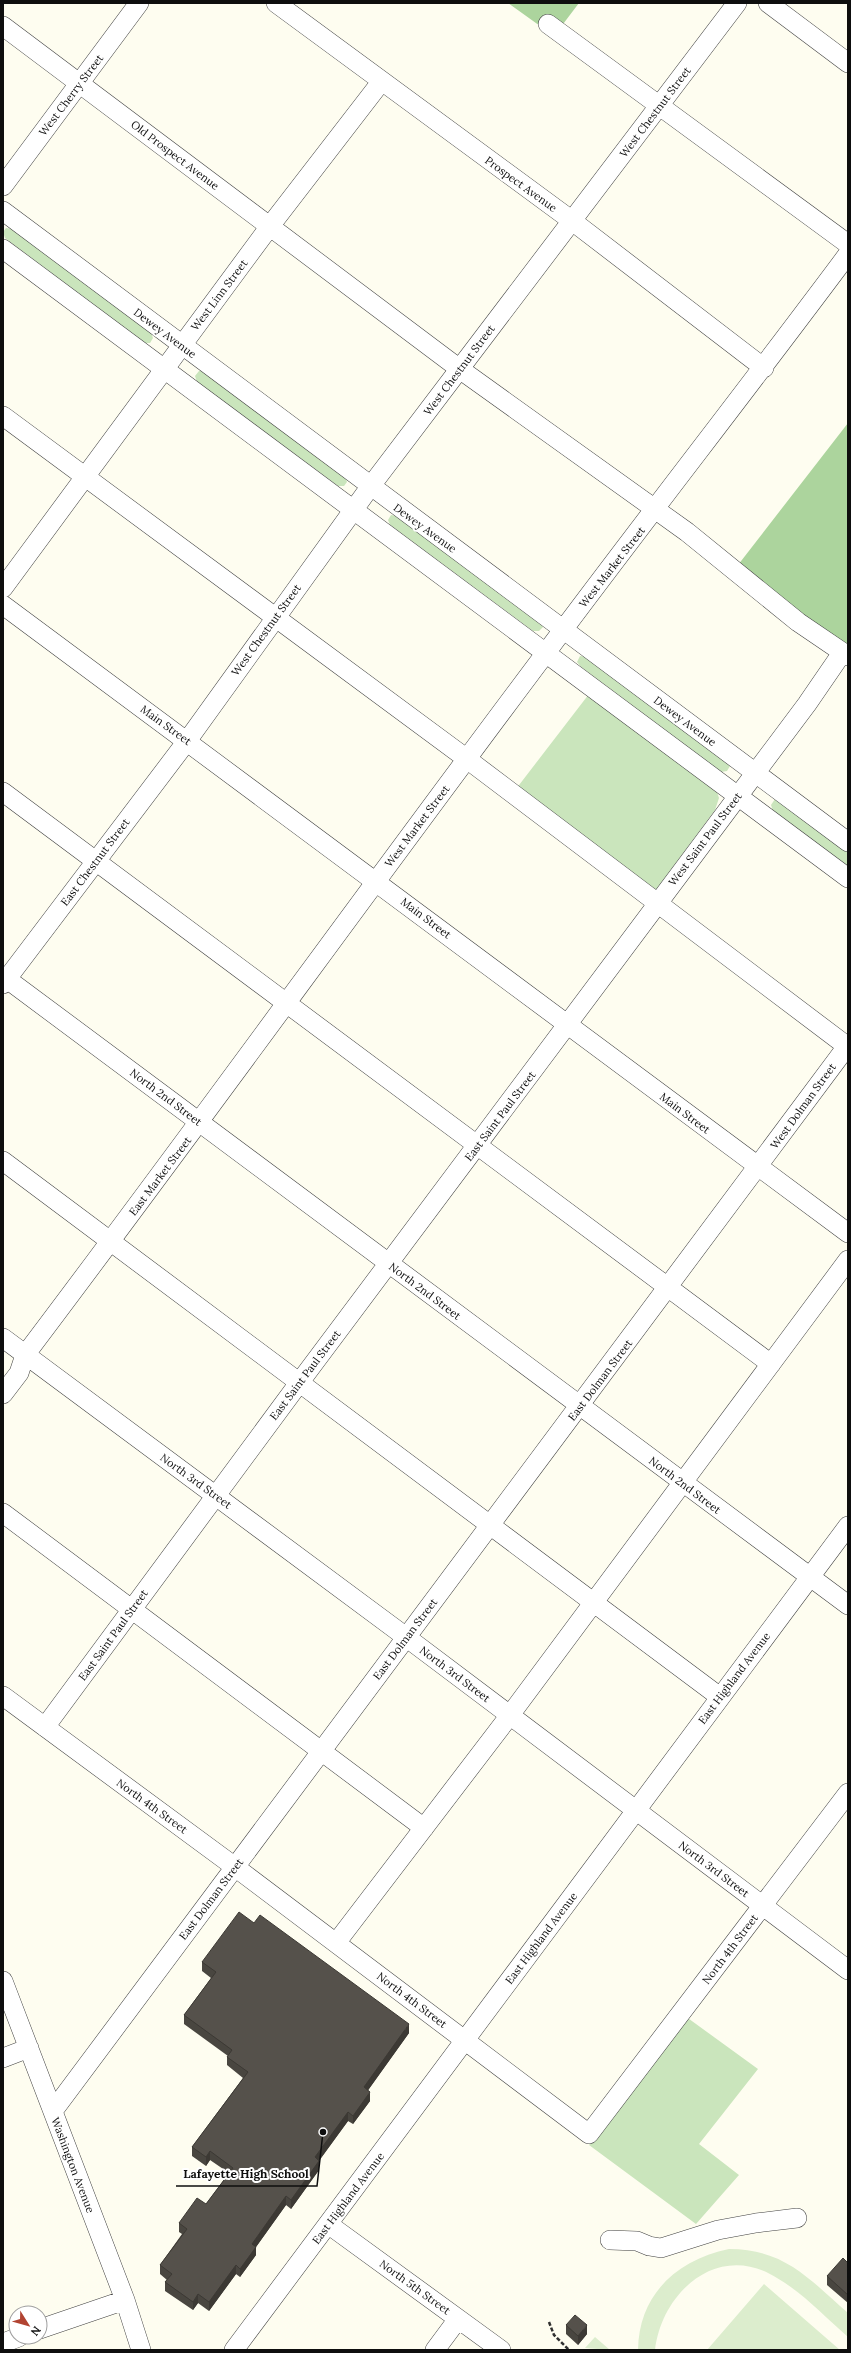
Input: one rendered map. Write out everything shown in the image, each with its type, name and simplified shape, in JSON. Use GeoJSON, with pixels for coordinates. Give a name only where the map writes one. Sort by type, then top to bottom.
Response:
{"type":"FeatureCollection","features":[{"type":"Feature","properties":{"kind":"street","name":"West Cherry Street"},"geometry":{"type":"LineString","coordinates":[[3,186],[139,3]]}},
{"type":"Feature","properties":{"kind":"street","name":"Prospect Avenue"},"geometry":{"type":"LineString","coordinates":[[276,3],[381,82],[571,220],[764,368]]}},
{"type":"Feature","properties":{"kind":"street","name":"West Chestnut Street"},"geometry":{"type":"LineString","coordinates":[[187,741],[274,618],[370,487],[737,3]]}},
{"type":"Feature","properties":{"kind":"street"},"geometry":{"type":"LineString","coordinates":[[768,3],[848,63]]}},
{"type":"Feature","properties":{"kind":"street"},"geometry":{"type":"LineString","coordinates":[[548,24],[848,244]]}},
{"type":"Feature","properties":{"kind":"street","name":"Old Prospect Avenue"},"geometry":{"type":"LineString","coordinates":[[3,26],[460,370],[687,532],[798,622],[845,655]]}},
{"type":"Feature","properties":{"kind":"street","name":"West Linn Street"},"geometry":{"type":"LineString","coordinates":[[3,588],[270,226],[381,82]]}},
{"type":"Feature","properties":{"kind":"street","name":"Dewey Avenue"},"geometry":{"type":"LineString","coordinates":[[3,211],[370,487],[848,842]]}},
{"type":"Feature","properties":{"kind":"street"},"geometry":{"type":"LineString","coordinates":[[3,249],[165,368],[353,510],[848,878]]}},
{"type":"Feature","properties":{"kind":"street","name":"West Market Street"},"geometry":{"type":"LineString","coordinates":[[376,881],[563,630],[764,368],[848,254]]}},
{"type":"Feature","properties":{"kind":"street"},"geometry":{"type":"LineString","coordinates":[[3,416],[274,618],[467,759],[848,1046]]}},
{"type":"Feature","properties":{"kind":"street","name":"Main Street"},"geometry":{"type":"LineString","coordinates":[[3,605],[848,1233]]}},
{"type":"Feature","properties":{"kind":"street","name":"West Saint Paul Street"},"geometry":{"type":"LineString","coordinates":[[567,1024],[737,796],[845,655]]}},
{"type":"Feature","properties":{"kind":"street","name":"East Chestnut Street"},"geometry":{"type":"LineString","coordinates":[[4,980],[187,741]]}},
{"type":"Feature","properties":{"kind":"street"},"geometry":{"type":"LineString","coordinates":[[3,792],[771,1364]]}},
{"type":"Feature","properties":{"kind":"street","name":"East Market Street"},"geometry":{"type":"LineString","coordinates":[[3,1394],[19,1373],[25,1355],[200,1123],[376,881]]}},
{"type":"Feature","properties":{"kind":"street","name":"North 2nd Street"},"geometry":{"type":"LineString","coordinates":[[4,980],[200,1123],[848,1605]]}},
{"type":"Feature","properties":{"kind":"street","name":"East Saint Paul Street"},"geometry":{"type":"LineString","coordinates":[[45,1727],[215,1495],[567,1024]]}},
{"type":"Feature","properties":{"kind":"street","name":"West Dolman Street"},"geometry":{"type":"LineString","coordinates":[[758,1167],[848,1046]]}},
{"type":"Feature","properties":{"kind":"street"},"geometry":{"type":"LineString","coordinates":[[3,1161],[299,1383],[491,1524],[720,1697]]}},
{"type":"Feature","properties":{"kind":"street","name":"East Dolman Street"},"geometry":{"type":"LineString","coordinates":[[53,2111],[758,1167]]}},
{"type":"Feature","properties":{"kind":"street"},"geometry":{"type":"LineString","coordinates":[[336,1943],[510,1715],[681,1482],[848,1260]]}},
{"type":"Feature","properties":{"kind":"street","name":"North 3rd Street"},"geometry":{"type":"LineString","coordinates":[[3,1338],[406,1637],[848,1970]]}},
{"type":"Feature","properties":{"kind":"street"},"geometry":{"type":"LineString","coordinates":[[3,1513],[424,1828]]}},
{"type":"Feature","properties":{"kind":"street","name":"East Highland Avenue"},"geometry":{"type":"LineString","coordinates":[[234,2350],[848,1526]]}},
{"type":"Feature","properties":{"kind":"street","name":"North 4th Street"},"geometry":{"type":"LineString","coordinates":[[3,1696],[235,1867],[589,2134],[763,1906]]}},
{"type":"Feature","properties":{"kind":"street"},"geometry":{"type":"LineString","coordinates":[[763,1906],[848,1793]]}},
{"type":"Feature","properties":{"kind":"street","name":"Washington Avenue"},"geometry":{"type":"LineString","coordinates":[[3,1981],[125,2300],[141,2350]]}},
{"type":"Feature","properties":{"kind":"street"},"geometry":{"type":"LineString","coordinates":[[3,2058],[29,2048]]}},
{"type":"Feature","properties":{"kind":"street"},"geometry":{"type":"LineString","coordinates":[[610,2240],[637,2241],[649,2246],[662,2248],[718,2230],[756,2223],[797,2218]]}},
{"type":"Feature","properties":{"kind":"street","name":"North 5th Street"},"geometry":{"type":"LineString","coordinates":[[328,2224],[501,2350]]}},
{"type":"Feature","properties":{"kind":"street"},"geometry":{"type":"LineString","coordinates":[[48,2326],[125,2300]]}},
{"type":"Feature","properties":{"kind":"street"},"geometry":{"type":"LineString","coordinates":[[435,2350],[458,2319]]}},
{"type":"Feature","properties":{"kind":"path"},"geometry":{"type":"LineString","coordinates":[[548,2322],[554,2335],[569,2350]]}},
{"type":"Feature","properties":{"kind":"green space"},"geometry":{"type":"Polygon","coordinates":[[[508,3],[579,3],[554,36],[508,3]]]}},
{"type":"Feature","properties":{"kind":"green space"},"geometry":{"type":"Polygon","coordinates":[[[6,228],[13,229],[151,333],[153,338],[150,343],[144,343],[5,238],[3,232],[6,228]]]}},
{"type":"Feature","properties":{"kind":"green space"},"geometry":{"type":"Polygon","coordinates":[[[204,370],[345,476],[347,482],[344,486],[338,486],[197,382],[195,376],[199,371],[204,370]]]}},
{"type":"Feature","properties":{"kind":"green space"},"geometry":{"type":"Polygon","coordinates":[[[848,423],[848,662],[731,574],[848,423]]]}},
{"type":"Feature","properties":{"kind":"green space"},"geometry":{"type":"Polygon","coordinates":[[[391,515],[397,516],[541,622],[543,627],[539,631],[533,631],[390,525],[388,520],[391,515]]]}},
{"type":"Feature","properties":{"kind":"green space"},"geometry":{"type":"Polygon","coordinates":[[[580,656],[587,657],[727,761],[730,766],[727,771],[721,772],[581,667],[577,662],[580,656]]]}},
{"type":"Feature","properties":{"kind":"green space"},"geometry":{"type":"Polygon","coordinates":[[[589,694],[716,789],[719,798],[715,810],[653,894],[516,789],[589,694]]]}},
{"type":"Feature","properties":{"kind":"green space"},"geometry":{"type":"Polygon","coordinates":[[[775,799],[848,850],[848,866],[773,811],[771,805],[775,799]]]}},
{"type":"Feature","properties":{"kind":"green space"},"geometry":{"type":"Polygon","coordinates":[[[685,2016],[758,2069],[699,2144],[739,2175],[696,2224],[589,2145],[685,2016]]]}},
{"type":"Feature","properties":{"kind":"green space"},"geometry":{"type":"Polygon","coordinates":[[[729,2249],[749,2250],[766,2254],[795,2268],[848,2313],[848,2337],[805,2298],[787,2284],[755,2268],[734,2265],[715,2269],[697,2278],[681,2292],[669,2309],[660,2328],[655,2350],[638,2350],[640,2330],[645,2312],[654,2296],[664,2283],[678,2271],[693,2262],[710,2254],[729,2249]]]}},
{"type":"Feature","properties":{"kind":"green space"},"geometry":{"type":"Polygon","coordinates":[[[764,2284],[840,2350],[707,2350],[764,2284]]]}},
{"type":"Feature","properties":{"kind":"green space"},"geometry":{"type":"Polygon","coordinates":[[[595,2337],[610,2350],[585,2348],[595,2337]]]}},
{"type":"Feature","properties":{"kind":"building"},"geometry":{"type":"Polygon","coordinates":[[[239,1912],[254,1923],[260,1915],[409,2024],[364,2087],[370,2092],[353,2116],[348,2112],[315,2157],[319,2161],[291,2200],[286,2196],[252,2244],[256,2247],[240,2269],[236,2265],[209,2302],[198,2294],[193,2302],[165,2282],[172,2274],[160,2265],[187,2229],[179,2223],[197,2198],[206,2204],[233,2168],[210,2151],[206,2157],[192,2147],[248,2072],[227,2057],[232,2050],[184,2015],[216,1972],[202,1962],[239,1912]]]}},
{"type":"Feature","properties":{"kind":"building"},"geometry":{"type":"Polygon","coordinates":[[[843,2258],[848,2263],[848,2295],[827,2276],[843,2258]]]}},
{"type":"Feature","properties":{"kind":"building"},"geometry":{"type":"Polygon","coordinates":[[[575,2315],[587,2325],[578,2336],[566,2325],[575,2315]]]}},
{"type":"Feature","properties":{"kind":"place","name":"Lafayette High School"},"geometry":{"type":"Point","coordinates":[323,2132]}}]}
